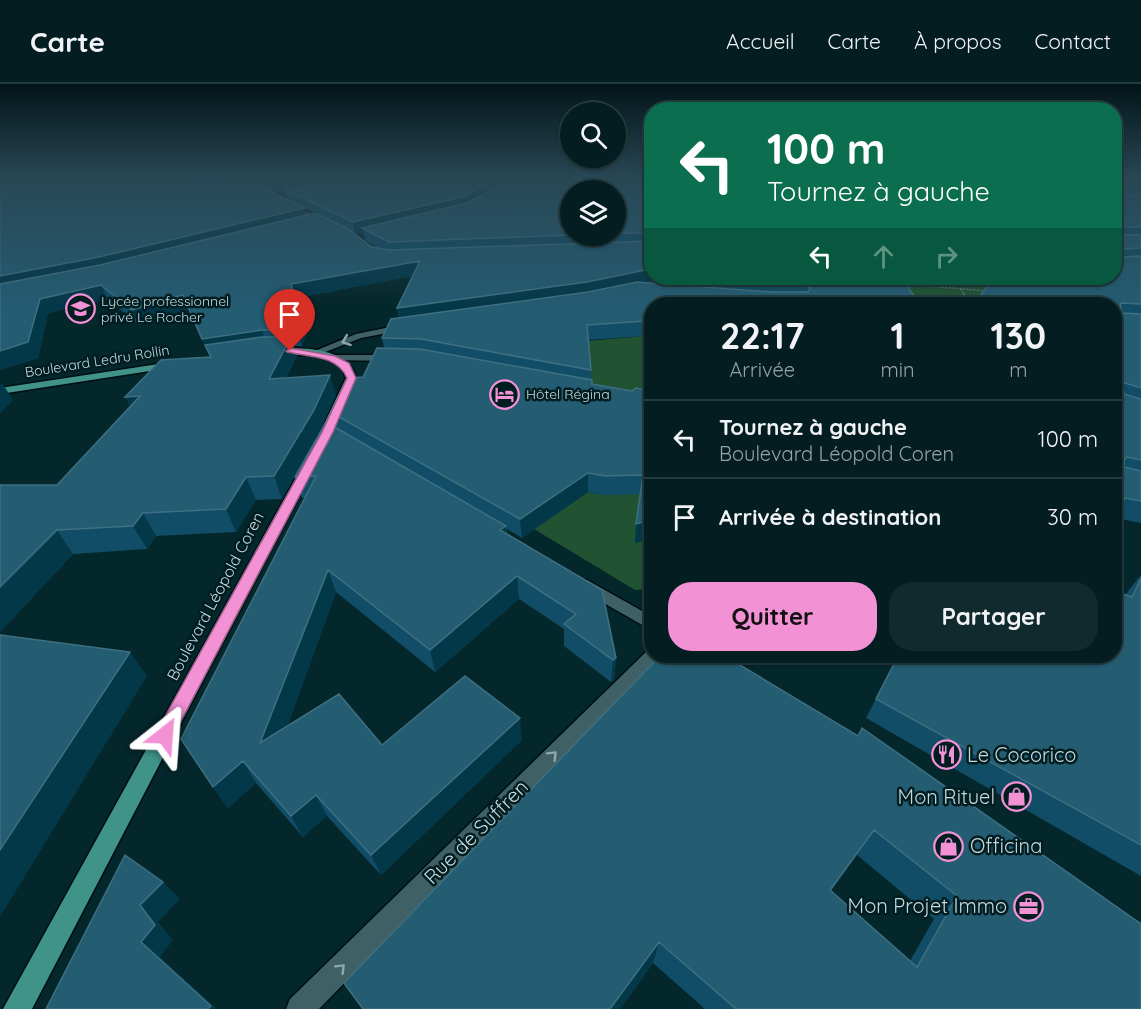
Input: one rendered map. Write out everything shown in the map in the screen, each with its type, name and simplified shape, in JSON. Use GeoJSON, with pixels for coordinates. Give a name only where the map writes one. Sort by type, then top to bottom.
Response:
{"type":"FeatureCollection","features":[{"type":"Feature","properties":{"kind":"main road"},"geometry":{"type":"LineString","coordinates":[[267,351],[315,353],[332,358]]}},
{"type":"Feature","properties":{"kind":"main road","name":"Boulevard Léopold Coren"},"geometry":{"type":"LineString","coordinates":[[17,1009],[328,432],[351,378],[346,365],[332,358]]}},
{"type":"Feature","properties":{"kind":"main road","name":"Boulevard Ledru Rollin"},"geometry":{"type":"LineString","coordinates":[[0,392],[178,364]]}},
{"type":"Feature","properties":{"kind":"street"},"geometry":{"type":"LineString","coordinates":[[301,224],[311,221]]}},
{"type":"Feature","properties":{"kind":"street"},"geometry":{"type":"LineString","coordinates":[[323,221],[336,229]]}},
{"type":"Feature","properties":{"kind":"street"},"geometry":{"type":"LineString","coordinates":[[315,353],[359,336],[419,325]]}},
{"type":"Feature","properties":{"kind":"street"},"geometry":{"type":"LineString","coordinates":[[332,358],[400,358]]}},
{"type":"Feature","properties":{"kind":"street"},"geometry":{"type":"LineString","coordinates":[[328,432],[342,440]]}},
{"type":"Feature","properties":{"kind":"street"},"geometry":{"type":"LineString","coordinates":[[570,576],[644,620]]}},
{"type":"Feature","properties":{"kind":"street","name":"Rue de Suffren"},"geometry":{"type":"LineString","coordinates":[[300,1009],[645,663]]}},
{"type":"Feature","properties":{"kind":"path"},"geometry":{"type":"LineString","coordinates":[[901,286],[990,291]]}},
{"type":"Feature","properties":{"kind":"path"},"geometry":{"type":"LineString","coordinates":[[960,288],[965,297]]}},
{"type":"Feature","properties":{"kind":"green space"},"geometry":{"type":"Polygon","coordinates":[[[873,285],[1019,285],[1034,297],[885,297],[851,294],[873,285]]]}},
{"type":"Feature","properties":{"kind":"green space"},"geometry":{"type":"Polygon","coordinates":[[[644,336],[644,393],[590,383],[587,341],[644,336]]]}},
{"type":"Feature","properties":{"kind":"green space"},"geometry":{"type":"Polygon","coordinates":[[[644,487],[644,589],[635,590],[534,529],[588,492],[604,495],[644,487]]]}},
{"type":"Feature","properties":{"kind":"building"},"geometry":{"type":"Polygon","coordinates":[[[0,221],[249,221],[99,257],[0,276],[0,221]]]}},
{"type":"Feature","properties":{"kind":"building"},"geometry":{"type":"Polygon","coordinates":[[[281,221],[332,221],[348,229],[372,247],[389,250],[560,244],[560,246],[626,246],[626,242],[644,241],[644,270],[587,282],[397,308],[420,261],[291,284],[303,319],[297,330],[262,330],[202,339],[183,295],[132,310],[101,285],[40,299],[28,342],[0,351],[0,284],[100,265],[281,221]]]}},
{"type":"Feature","properties":{"kind":"building"},"geometry":{"type":"Polygon","coordinates":[[[391,221],[560,221],[560,235],[389,242],[362,228],[391,221]]]}},
{"type":"Feature","properties":{"kind":"building"},"geometry":{"type":"Polygon","coordinates":[[[626,221],[644,221],[644,232],[626,233],[626,221]]]}},
{"type":"Feature","properties":{"kind":"building"},"geometry":{"type":"Polygon","coordinates":[[[1122,221],[1141,221],[1141,227],[1122,227],[1122,221]]]}},
{"type":"Feature","properties":{"kind":"building"},"geometry":{"type":"Polygon","coordinates":[[[1122,235],[1141,235],[1141,248],[1122,249],[1122,235]]]}},
{"type":"Feature","properties":{"kind":"building"},"geometry":{"type":"Polygon","coordinates":[[[1141,256],[1141,304],[1122,303],[1122,297],[979,297],[989,285],[1122,285],[1122,257],[1141,256]]]}},
{"type":"Feature","properties":{"kind":"building"},"geometry":{"type":"Polygon","coordinates":[[[637,282],[644,283],[644,285],[678,285],[772,292],[808,292],[810,288],[804,285],[906,285],[915,297],[644,297],[644,321],[587,325],[591,370],[421,339],[382,338],[391,319],[588,292],[637,282]]]}},
{"type":"Feature","properties":{"kind":"building"},"geometry":{"type":"Polygon","coordinates":[[[1122,313],[1141,314],[1141,388],[1125,383],[1122,385],[1122,313]]]}},
{"type":"Feature","properties":{"kind":"building"},"geometry":{"type":"Polygon","coordinates":[[[261,337],[291,337],[269,379],[330,375],[314,410],[274,476],[246,477],[226,509],[143,513],[133,526],[57,530],[0,587],[0,485],[57,485],[140,396],[125,397],[161,360],[211,357],[205,345],[261,337]]]}},
{"type":"Feature","properties":{"kind":"building"},"geometry":{"type":"Polygon","coordinates":[[[377,348],[420,349],[592,380],[592,384],[632,391],[636,388],[644,390],[644,522],[636,524],[643,475],[605,476],[588,473],[520,519],[332,413],[348,378],[363,377],[377,348]]]}},
{"type":"Feature","properties":{"kind":"building"},"geometry":{"type":"Polygon","coordinates":[[[1122,385],[1124,394],[1141,399],[1141,460],[1127,457],[1124,460],[1124,467],[1141,471],[1141,501],[1125,498],[1122,504],[1122,385]]]}},
{"type":"Feature","properties":{"kind":"building"},"geometry":{"type":"Polygon","coordinates":[[[326,422],[506,526],[500,530],[602,590],[616,658],[613,660],[564,624],[576,614],[517,576],[430,650],[328,570],[260,743],[339,694],[382,745],[465,676],[520,718],[371,855],[316,795],[291,816],[243,761],[213,787],[181,739],[316,476],[295,477],[326,422]]]}},
{"type":"Feature","properties":{"kind":"building"},"geometry":{"type":"Polygon","coordinates":[[[1141,578],[1141,845],[876,699],[894,663],[1122,663],[1122,594],[1132,597],[1141,578]]]}},
{"type":"Feature","properties":{"kind":"building"},"geometry":{"type":"Polygon","coordinates":[[[0,635],[130,652],[0,850],[0,635]]]}},
{"type":"Feature","properties":{"kind":"building"},"geometry":{"type":"Polygon","coordinates":[[[653,663],[737,663],[858,736],[862,728],[1141,924],[1141,1009],[736,1009],[659,942],[610,1009],[363,1009],[344,983],[653,663]],[[874,830],[830,890],[917,967],[957,896],[874,830]]]}},
{"type":"Feature","properties":{"kind":"building"},"geometry":{"type":"Polygon","coordinates":[[[125,855],[163,882],[140,905],[155,925],[141,942],[211,1006],[208,1009],[46,1009],[125,855]]]}},
{"type":"Feature","properties":{"kind":"place","name":"Lycée professionnel privé Le Rocher"},"geometry":{"type":"Point","coordinates":[80,309]}},
{"type":"Feature","properties":{"kind":"place","name":"Hôtel Régina"},"geometry":{"type":"Point","coordinates":[505,394]}},
{"type":"Feature","properties":{"kind":"place","name":"Le Cocorico"},"geometry":{"type":"Point","coordinates":[946,755]}},
{"type":"Feature","properties":{"kind":"place","name":"Mon Rituel"},"geometry":{"type":"Point","coordinates":[1016,797]}},
{"type":"Feature","properties":{"kind":"place","name":"Officina"},"geometry":{"type":"Point","coordinates":[949,846]}},
{"type":"Feature","properties":{"kind":"place","name":"Mon Projet Immo"},"geometry":{"type":"Point","coordinates":[1028,906]}},
{"type":"Feature","properties":{"kind":"route"},"geometry":{"type":"LineString","coordinates":[[165,735],[287,504],[328,432],[351,378],[346,365],[332,358],[315,353],[290,351]]}}]}
